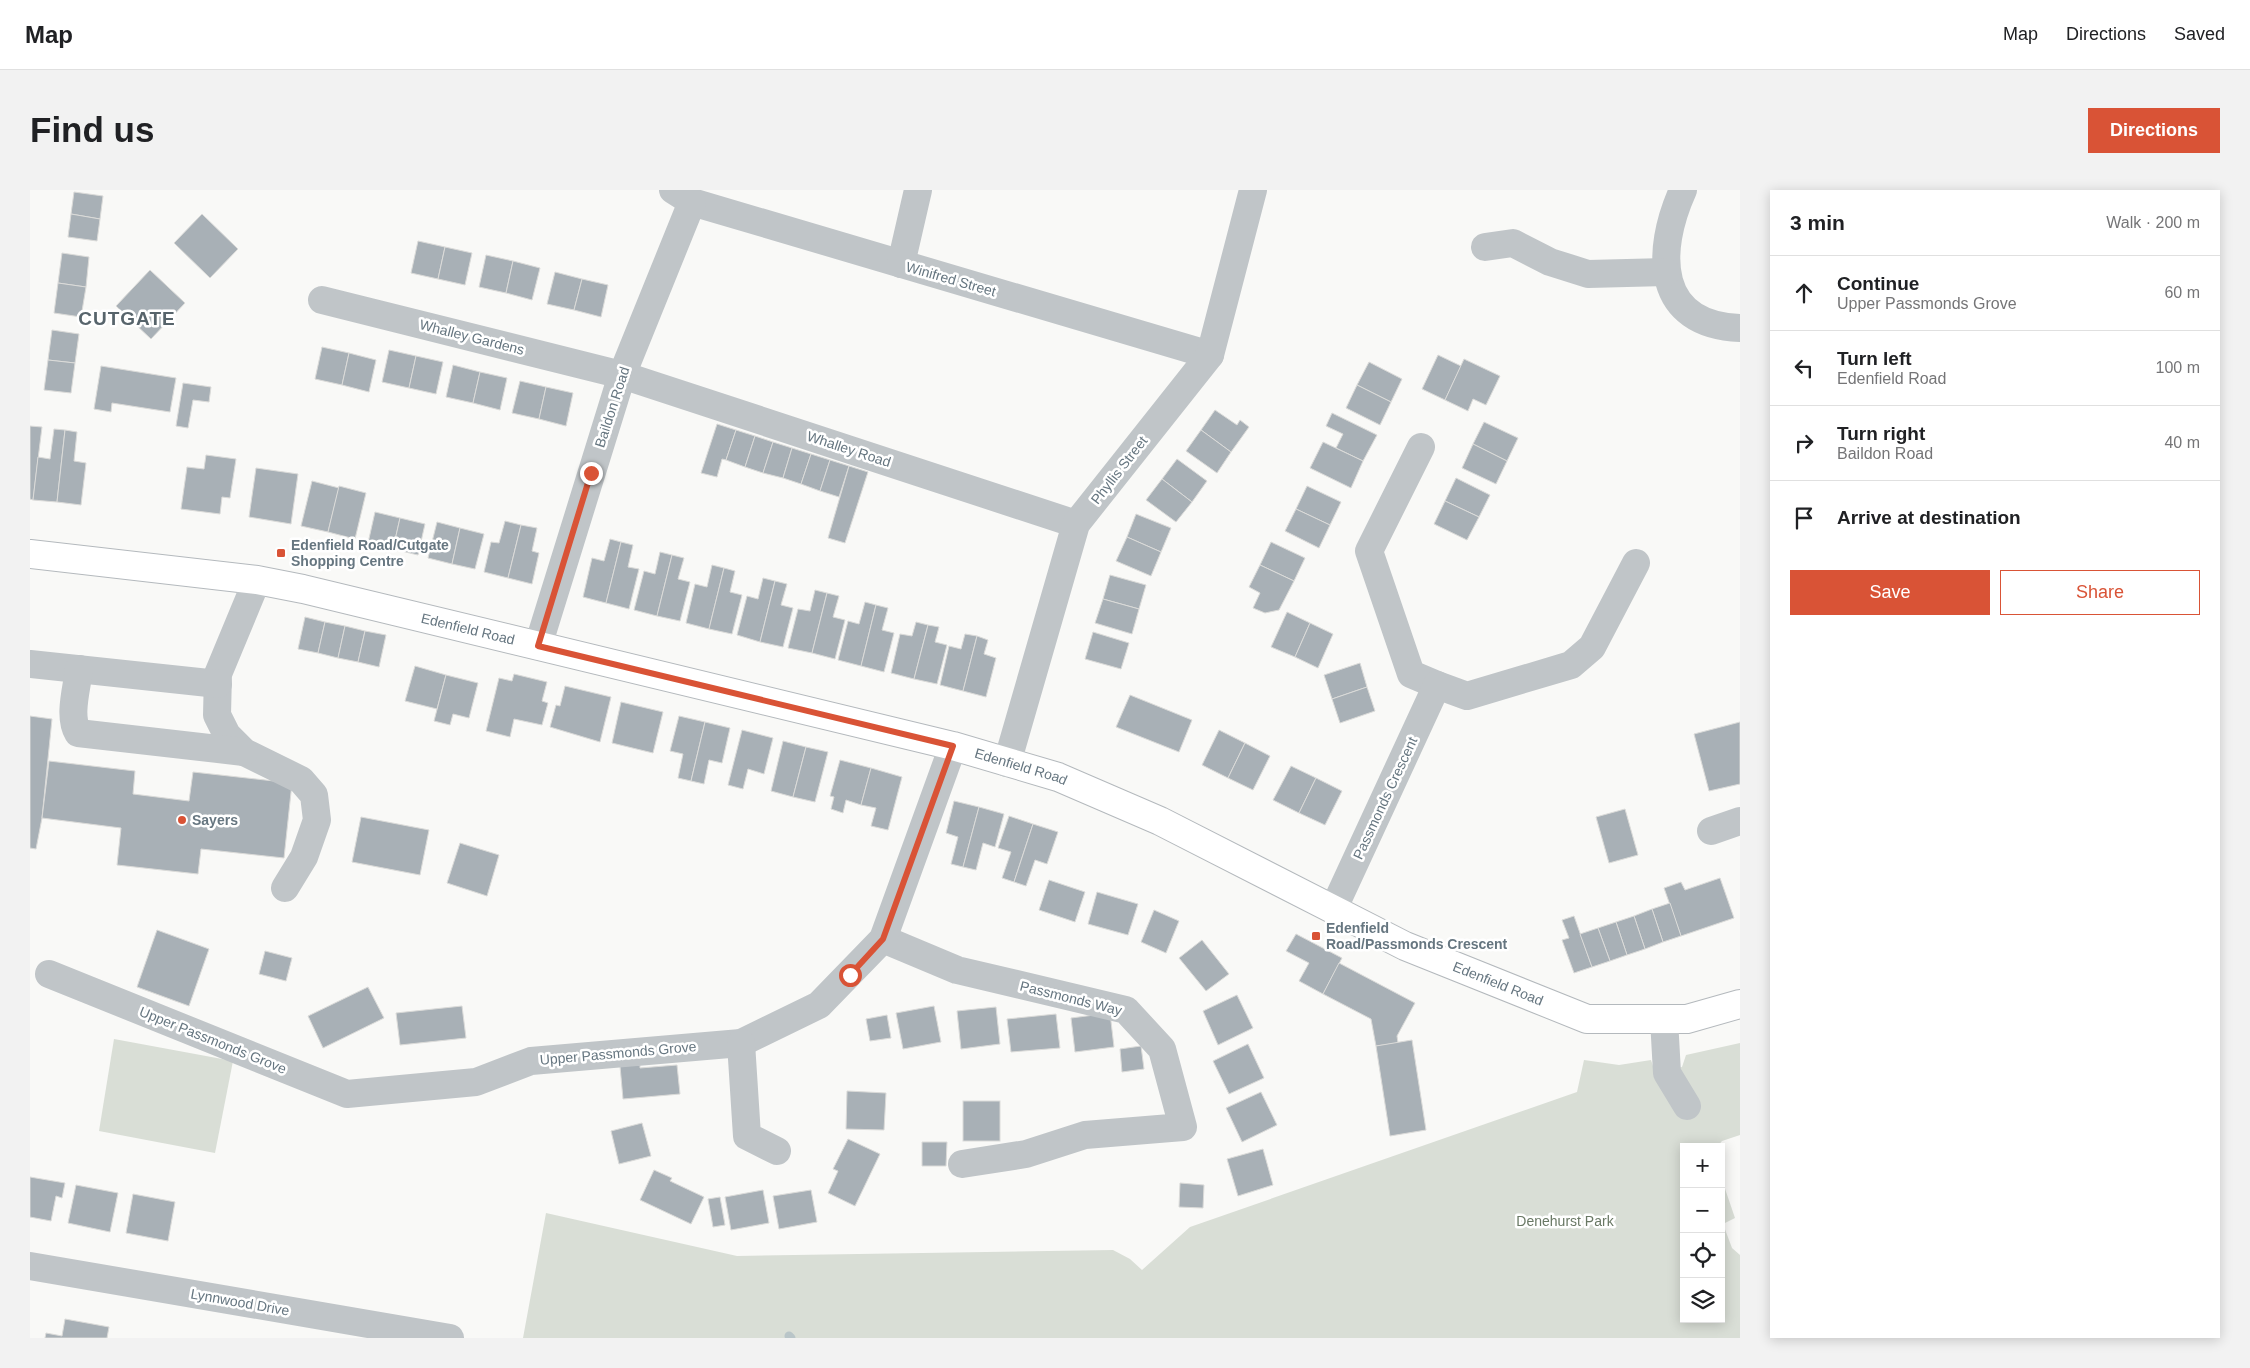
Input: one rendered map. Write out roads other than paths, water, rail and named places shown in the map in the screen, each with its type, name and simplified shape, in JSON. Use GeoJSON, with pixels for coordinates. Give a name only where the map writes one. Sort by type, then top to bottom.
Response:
{"type":"FeatureCollection","features":[{"type":"Feature","properties":{"kind":"main road","name":"Edenfield Road"},"geometry":{"type":"LineString","coordinates":[[30,554],[257,580],[303,589],[953,746],[1058,777],[1160,821],[1405,946],[1587,1019],[1687,1019],[1740,1004]]}},
{"type":"Feature","properties":{"kind":"street"},"geometry":{"type":"LineString","coordinates":[[902,264],[918,190]]}},
{"type":"Feature","properties":{"kind":"street","name":"Phyllis Street"},"geometry":{"type":"LineString","coordinates":[[1007,763],[1076,524],[1210,355],[1253,190]]}},
{"type":"Feature","properties":{"kind":"street"},"geometry":{"type":"LineString","coordinates":[[1683,190],[1677,202],[1666,251],[1666,272],[1673,291],[1682,307],[1700,319],[1720,328],[1740,328]]}},
{"type":"Feature","properties":{"kind":"street","name":"Winifred Street"},"geometry":{"type":"LineString","coordinates":[[683,196],[902,264],[1210,355]]}},
{"type":"Feature","properties":{"kind":"street","name":"Baildon Road"},"geometry":{"type":"LineString","coordinates":[[538,646],[622,375],[683,196]]}},
{"type":"Feature","properties":{"kind":"street"},"geometry":{"type":"LineString","coordinates":[[1486,247],[1513,244],[1550,262],[1588,274],[1666,272]]}},
{"type":"Feature","properties":{"kind":"street","name":"Whalley Gardens"},"geometry":{"type":"LineString","coordinates":[[322,300],[622,375]]}},
{"type":"Feature","properties":{"kind":"street","name":"Whalley Road"},"geometry":{"type":"LineString","coordinates":[[622,375],[1076,524]]}},
{"type":"Feature","properties":{"kind":"street"},"geometry":{"type":"LineString","coordinates":[[1421,447],[1369,552],[1411,674],[1467,696],[1571,665],[1592,647],[1636,563]]}},
{"type":"Feature","properties":{"kind":"street"},"geometry":{"type":"LineString","coordinates":[[257,580],[218,674],[217,715],[227,735],[244,752],[301,780],[314,795],[317,820],[304,857],[286,888]]}},
{"type":"Feature","properties":{"kind":"street"},"geometry":{"type":"LineString","coordinates":[[30,664],[218,684]]}},
{"type":"Feature","properties":{"kind":"street"},"geometry":{"type":"LineString","coordinates":[[79,669],[74,714],[74,726],[78,732],[244,752]]}},
{"type":"Feature","properties":{"kind":"street","name":"Passmonds Crescent"},"geometry":{"type":"LineString","coordinates":[[1333,910],[1437,685]]}},
{"type":"Feature","properties":{"kind":"street","name":"Upper Passmonds Grove"},"geometry":{"type":"LineString","coordinates":[[49,974],[347,1094],[476,1082],[531,1061],[741,1043],[819,1005],[883,939],[953,746]]}},
{"type":"Feature","properties":{"kind":"street"},"geometry":{"type":"LineString","coordinates":[[1711,831],[1740,821]]}},
{"type":"Feature","properties":{"kind":"street","name":"Passmonds Way"},"geometry":{"type":"LineString","coordinates":[[883,939],[957,970],[1126,1010],[1162,1048],[1184,1127],[1085,1135],[1026,1154],[962,1164]]}},
{"type":"Feature","properties":{"kind":"street"},"geometry":{"type":"LineString","coordinates":[[1664,1019],[1666,1072],[1687,1106]]}},
{"type":"Feature","properties":{"kind":"street"},"geometry":{"type":"LineString","coordinates":[[741,1043],[747,1136],[777,1151]]}},
{"type":"Feature","properties":{"kind":"street","name":"Lynnwood Drive"},"geometry":{"type":"LineString","coordinates":[[30,1266],[450,1338]]}},
{"type":"Feature","properties":{"kind":"place","name":"Edenfield Road/Cutgate Shopping Centre"},"geometry":{"type":"Point","coordinates":[281,553]}},
{"type":"Feature","properties":{"kind":"place","name":"Sayers"},"geometry":{"type":"Point","coordinates":[182,820]}},
{"type":"Feature","properties":{"kind":"place","name":"Edenfield Road/Passmonds Crescent"},"geometry":{"type":"Point","coordinates":[1316,936]}},
{"type":"Feature","properties":{"kind":"district","name":"CUTGATE"},"geometry":{"type":"Point","coordinates":[127,318]}},
{"type":"Feature","properties":{"kind":"park label","name":"Denehurst Park"},"geometry":{"type":"Point","coordinates":[1565,1221]}}]}
